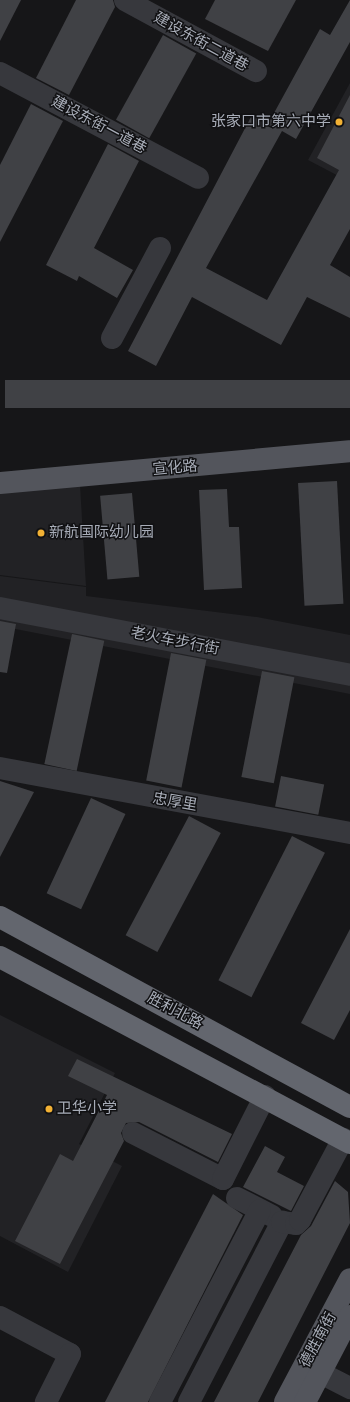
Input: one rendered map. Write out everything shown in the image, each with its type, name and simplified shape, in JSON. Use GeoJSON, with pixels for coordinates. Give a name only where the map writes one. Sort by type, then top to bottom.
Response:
{"type":"FeatureCollection","features":[{"type":"Feature","properties":{"kind":"highway","name":"胜利北路"},"geometry":{"type":"LineString","coordinates":[[0,917],[350,1107]]}},
{"type":"Feature","properties":{"kind":"highway"},"geometry":{"type":"LineString","coordinates":[[0,957],[265,1096],[346,1141]]}},
{"type":"Feature","properties":{"kind":"main road","name":"宣化路"},"geometry":{"type":"LineString","coordinates":[[0,468],[350,440]]}},
{"type":"Feature","properties":{"kind":"main road","name":"宣化路"},"geometry":{"type":"LineString","coordinates":[[0,483],[350,451]]}},
{"type":"Feature","properties":{"kind":"main road","name":"德胜南街"},"geometry":{"type":"LineString","coordinates":[[305,1402],[313,1369],[350,1278]]}},
{"type":"Feature","properties":{"kind":"main road","name":"德胜南街"},"geometry":{"type":"LineString","coordinates":[[285,1402],[313,1369],[350,1316]]}},
{"type":"Feature","properties":{"kind":"street","name":"建设东街二道巷"},"geometry":{"type":"LineString","coordinates":[[125,0],[256,72]]}},
{"type":"Feature","properties":{"kind":"street","name":"建设东街一道巷"},"geometry":{"type":"LineString","coordinates":[[0,73],[198,178]]}},
{"type":"Feature","properties":{"kind":"street"},"geometry":{"type":"LineString","coordinates":[[112,338],[160,248]]}},
{"type":"Feature","properties":{"kind":"street","name":"老火车步行街"},"geometry":{"type":"LineString","coordinates":[[0,608],[350,675]]}},
{"type":"Feature","properties":{"kind":"street","name":"忠厚里"},"geometry":{"type":"LineString","coordinates":[[0,768],[350,833]]}},
{"type":"Feature","properties":{"kind":"street"},"geometry":{"type":"LineString","coordinates":[[133,1133],[223,1178],[265,1096]]}},
{"type":"Feature","properties":{"kind":"street"},"geometry":{"type":"LineString","coordinates":[[237,1198],[282,1222],[296,1224],[300,1220],[346,1141]]}},
{"type":"Feature","properties":{"kind":"street"},"geometry":{"type":"LineString","coordinates":[[160,1402],[260,1210]]}},
{"type":"Feature","properties":{"kind":"street"},"geometry":{"type":"LineString","coordinates":[[189,1402],[282,1222]]}},
{"type":"Feature","properties":{"kind":"street"},"geometry":{"type":"LineString","coordinates":[[0,1316],[70,1354],[46,1402]]}},
{"type":"Feature","properties":{"kind":"street"},"geometry":{"type":"LineString","coordinates":[[313,1369],[350,1388]]}},
{"type":"Feature","properties":{"kind":"shaded area","name":"张家口市第六中学"},"geometry":{"type":"Polygon","coordinates":[[[350,83],[350,182],[308,160],[350,83]]]}},
{"type":"Feature","properties":{"kind":"shaded area","name":"新航国际幼儿园"},"geometry":{"type":"Polygon","coordinates":[[[80,485],[86,586],[0,575],[0,491],[80,485]]]}},
{"type":"Feature","properties":{"kind":"shaded area"},"geometry":{"type":"Polygon","coordinates":[[[0,576],[86,587],[86,596],[257,617],[350,635],[350,694],[0,626],[0,576]]]}},
{"type":"Feature","properties":{"kind":"shaded area","name":"卫华小学"},"geometry":{"type":"Polygon","coordinates":[[[0,1015],[115,1073],[79,1144],[122,1166],[68,1272],[0,1236],[0,1015]]]}},
{"type":"Feature","properties":{"kind":"building"},"geometry":{"type":"Polygon","coordinates":[[[0,0],[21,0],[0,41],[0,0]]]}},
{"type":"Feature","properties":{"kind":"building"},"geometry":{"type":"Polygon","coordinates":[[[76,0],[113,0],[115,7],[69,95],[36,78],[76,0]]]}},
{"type":"Feature","properties":{"kind":"building"},"geometry":{"type":"Polygon","coordinates":[[[215,0],[296,0],[268,51],[205,19],[215,0]]]}},
{"type":"Feature","properties":{"kind":"building"},"geometry":{"type":"Polygon","coordinates":[[[350,0],[350,42],[296,139],[282,131],[206,268],[267,300],[339,170],[317,158],[350,95],[350,229],[330,265],[350,277],[350,318],[307,297],[281,345],[192,297],[156,366],[128,351],[252,115],[268,124],[320,29],[330,35],[350,0]]]}},
{"type":"Feature","properties":{"kind":"building"},"geometry":{"type":"Polygon","coordinates":[[[163,35],[196,53],[149,138],[116,120],[163,35]]]}},
{"type":"Feature","properties":{"kind":"building"},"geometry":{"type":"Polygon","coordinates":[[[31,104],[63,121],[0,242],[0,165],[31,104]]]}},
{"type":"Feature","properties":{"kind":"building"},"geometry":{"type":"Polygon","coordinates":[[[108,144],[139,161],[94,248],[133,270],[117,298],[79,276],[77,281],[46,265],[108,144]]]}},
{"type":"Feature","properties":{"kind":"building"},"geometry":{"type":"Polygon","coordinates":[[[5,380],[350,380],[350,408],[5,408],[5,380]]]}},
{"type":"Feature","properties":{"kind":"building"},"geometry":{"type":"Polygon","coordinates":[[[337,481],[343,604],[304,606],[298,483],[337,481]]]}},
{"type":"Feature","properties":{"kind":"building"},"geometry":{"type":"Polygon","coordinates":[[[227,489],[229,527],[239,527],[242,588],[204,590],[199,490],[227,489]]]}},
{"type":"Feature","properties":{"kind":"building"},"geometry":{"type":"Polygon","coordinates":[[[132,493],[139,577],[107,579],[100,496],[132,493]]]}},
{"type":"Feature","properties":{"kind":"building"},"geometry":{"type":"Polygon","coordinates":[[[0,621],[16,624],[7,673],[0,672],[0,621]]]}},
{"type":"Feature","properties":{"kind":"building"},"geometry":{"type":"Polygon","coordinates":[[[72,634],[104,641],[77,771],[44,764],[72,634]]]}},
{"type":"Feature","properties":{"kind":"building"},"geometry":{"type":"Polygon","coordinates":[[[171,653],[206,660],[182,787],[146,781],[171,653]]]}},
{"type":"Feature","properties":{"kind":"building"},"geometry":{"type":"Polygon","coordinates":[[[262,671],[294,677],[274,783],[241,777],[262,671]]]}},
{"type":"Feature","properties":{"kind":"building"},"geometry":{"type":"Polygon","coordinates":[[[281,776],[324,784],[318,815],[275,806],[281,776]]]}},
{"type":"Feature","properties":{"kind":"building"},"geometry":{"type":"Polygon","coordinates":[[[0,781],[34,792],[0,857],[0,781]]]}},
{"type":"Feature","properties":{"kind":"building"},"geometry":{"type":"Polygon","coordinates":[[[91,798],[125,814],[81,909],[47,893],[91,798]]]}},
{"type":"Feature","properties":{"kind":"building"},"geometry":{"type":"Polygon","coordinates":[[[189,816],[221,833],[157,952],[126,935],[189,816]]]}},
{"type":"Feature","properties":{"kind":"building"},"geometry":{"type":"Polygon","coordinates":[[[292,836],[325,853],[251,997],[218,980],[292,836]]]}},
{"type":"Feature","properties":{"kind":"building"},"geometry":{"type":"Polygon","coordinates":[[[350,929],[350,1010],[334,1040],[301,1023],[350,929]]]}},
{"type":"Feature","properties":{"kind":"building"},"geometry":{"type":"Polygon","coordinates":[[[77,1059],[232,1134],[218,1162],[139,1122],[126,1123],[121,1133],[124,1141],[60,1264],[15,1241],[60,1154],[73,1161],[107,1095],[68,1076],[77,1059]]]}},
{"type":"Feature","properties":{"kind":"building"},"geometry":{"type":"Polygon","coordinates":[[[265,1146],[285,1157],[277,1172],[304,1186],[291,1211],[243,1187],[265,1146]]]}},
{"type":"Feature","properties":{"kind":"building"},"geometry":{"type":"Polygon","coordinates":[[[335,1181],[348,1192],[350,1223],[258,1402],[214,1402],[301,1235],[311,1226],[335,1181]]]}},
{"type":"Feature","properties":{"kind":"building"},"geometry":{"type":"Polygon","coordinates":[[[213,1194],[243,1215],[148,1402],[105,1402],[213,1194]]]}},
{"type":"Feature","properties":{"kind":"place","name":"张家口市第六中学"},"geometry":{"type":"Point","coordinates":[339,122]}},
{"type":"Feature","properties":{"kind":"place","name":"新航国际幼儿园"},"geometry":{"type":"Point","coordinates":[41,533]}},
{"type":"Feature","properties":{"kind":"place","name":"卫华小学"},"geometry":{"type":"Point","coordinates":[49,1109]}}]}
